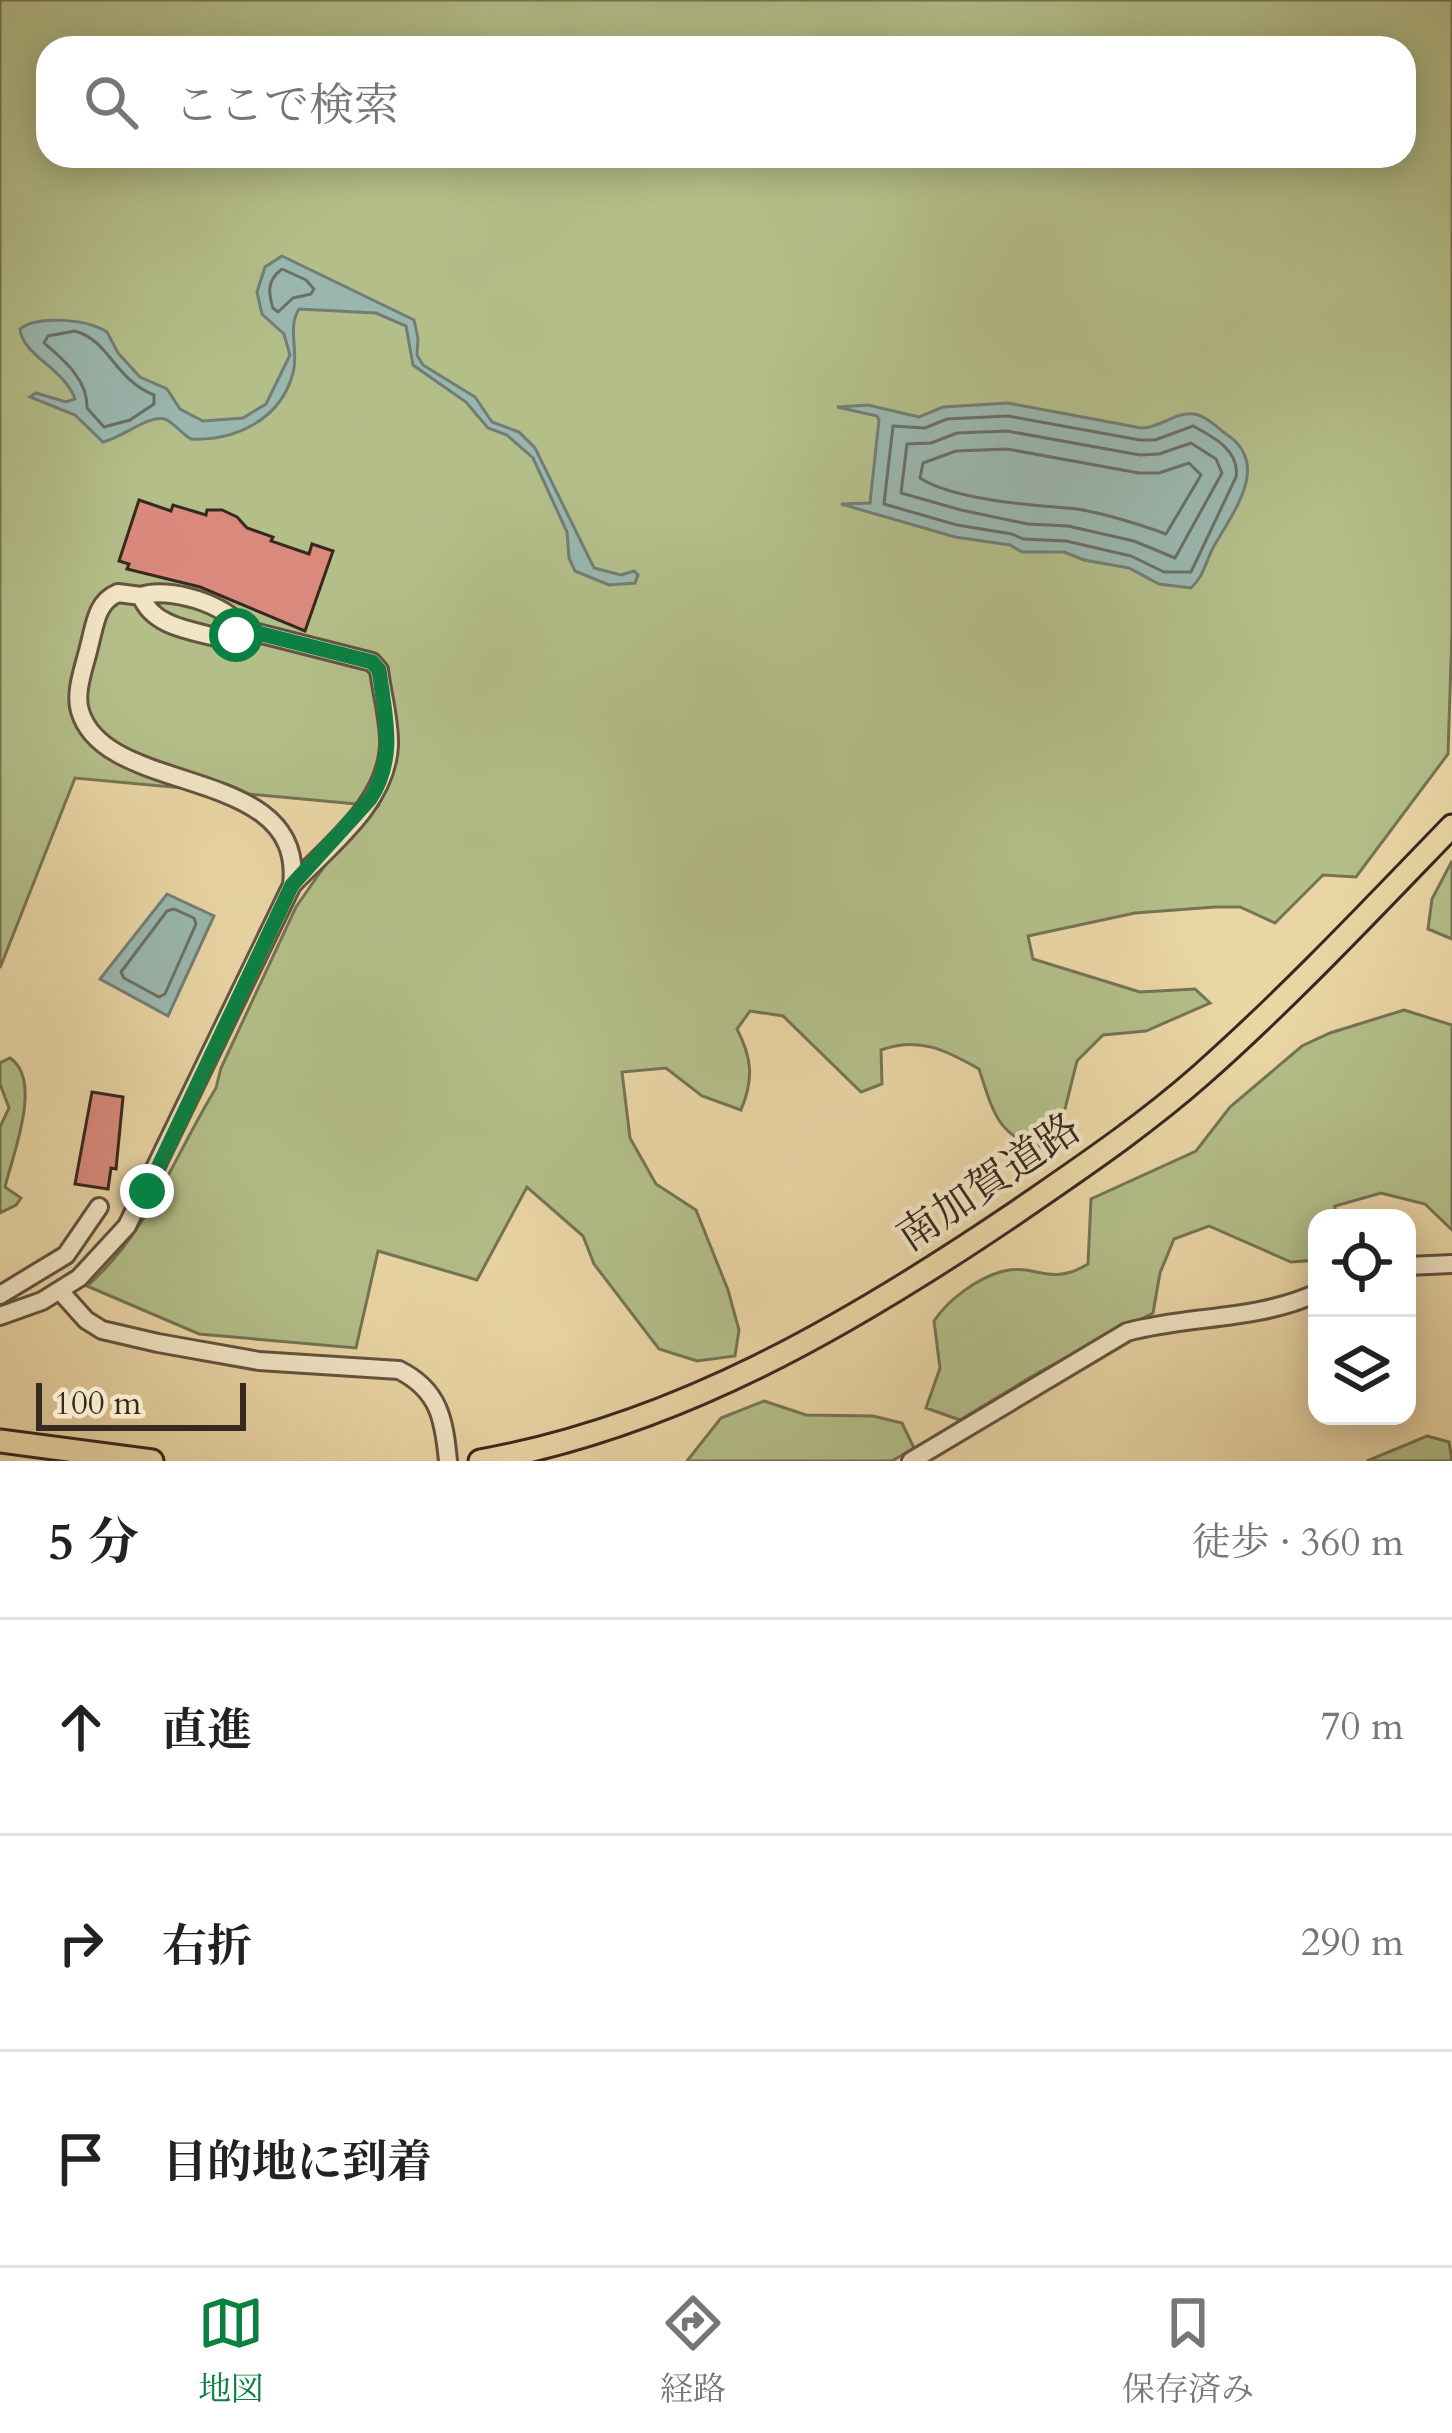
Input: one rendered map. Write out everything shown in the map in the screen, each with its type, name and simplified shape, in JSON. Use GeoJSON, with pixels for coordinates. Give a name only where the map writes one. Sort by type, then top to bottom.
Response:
{"type":"FeatureCollection","features":[{"type":"Feature","properties":{"kind":"main road","name":"南加賀道路"},"geometry":{"type":"LineString","coordinates":[[480,1461],[584,1438],[660,1413],[772,1359],[956,1253],[1135,1129],[1198,1077],[1269,1013],[1452,826]]}},
{"type":"Feature","properties":{"kind":"main road"},"geometry":{"type":"LineString","coordinates":[[0,1441],[152,1461]]}},
{"type":"Feature","properties":{"kind":"street"},"geometry":{"type":"LineString","coordinates":[[242,629],[237,619],[220,610],[159,592],[118,593],[106,598],[99,608],[78,707],[87,726],[113,750],[272,821],[295,859],[292,885]]}},
{"type":"Feature","properties":{"kind":"street"},"geometry":{"type":"LineString","coordinates":[[0,1316],[60,1291],[92,1267],[128,1226],[292,885],[380,784],[388,734],[379,670],[372,662],[242,629],[224,639],[168,624],[146,608],[141,596]]}},
{"type":"Feature","properties":{"kind":"street"},"geometry":{"type":"LineString","coordinates":[[0,1295],[66,1255],[100,1208]]}},
{"type":"Feature","properties":{"kind":"street"},"geometry":{"type":"LineString","coordinates":[[1416,1266],[1452,1264]]}},
{"type":"Feature","properties":{"kind":"street"},"geometry":{"type":"LineString","coordinates":[[60,1291],[86,1320],[103,1330],[158,1343],[259,1360],[399,1370],[418,1380],[434,1397],[444,1418],[448,1461]]}},
{"type":"Feature","properties":{"kind":"street"},"geometry":{"type":"LineString","coordinates":[[911,1461],[1126,1332],[1159,1323],[1249,1315],[1308,1296]]}},
{"type":"Feature","properties":{"kind":"green space"},"geometry":{"type":"Polygon","coordinates":[[[0,0],[1452,0],[1448,754],[1356,877],[1323,875],[1275,923],[1240,907],[1215,907],[1135,913],[1028,936],[1033,959],[1140,992],[1195,989],[1210,1003],[1146,1031],[1103,1035],[1077,1061],[1058,1137],[1048,1148],[1008,1131],[994,1111],[979,1069],[955,1056],[920,1045],[881,1050],[882,1084],[861,1092],[783,1016],[750,1011],[737,1029],[750,1069],[741,1110],[702,1096],[666,1068],[622,1072],[630,1138],[656,1184],[696,1210],[728,1290],[739,1330],[735,1356],[697,1361],[659,1349],[594,1264],[583,1236],[527,1187],[477,1280],[378,1251],[356,1348],[199,1334],[87,1286],[127,1242],[159,1192],[216,1088],[296,907],[326,864],[378,806],[75,778],[0,968],[0,0]]]}},
{"type":"Feature","properties":{"kind":"green space"},"geometry":{"type":"Polygon","coordinates":[[[1452,861],[1452,939],[1428,929],[1432,899],[1452,861]]]}},
{"type":"Feature","properties":{"kind":"green space"},"geometry":{"type":"Polygon","coordinates":[[[1404,1010],[1452,1025],[1452,1230],[1425,1204],[1381,1193],[1335,1209],[1308,1209],[1308,1261],[1291,1262],[1209,1226],[1174,1239],[1160,1273],[1153,1313],[960,1420],[926,1408],[940,1368],[934,1321],[955,1298],[1004,1271],[1064,1274],[1088,1264],[1091,1199],[1196,1151],[1230,1107],[1302,1046],[1404,1010]]]}},
{"type":"Feature","properties":{"kind":"green space"},"geometry":{"type":"Polygon","coordinates":[[[10,1058],[20,1069],[25,1100],[5,1187],[21,1198],[0,1213],[0,1127],[9,1108],[0,1084],[0,1063],[10,1058]]]}},
{"type":"Feature","properties":{"kind":"green space"},"geometry":{"type":"Polygon","coordinates":[[[764,1401],[806,1415],[873,1416],[902,1423],[914,1448],[892,1461],[687,1461],[721,1418],[764,1401]]]}},
{"type":"Feature","properties":{"kind":"green space"},"geometry":{"type":"Polygon","coordinates":[[[1427,1436],[1449,1442],[1452,1461],[1367,1461],[1427,1436]]]}},
{"type":"Feature","properties":{"kind":"water"},"geometry":{"type":"Polygon","coordinates":[[[282,256],[414,320],[417,355],[423,365],[475,397],[492,422],[519,432],[535,448],[594,568],[621,575],[634,571],[638,575],[635,583],[609,585],[575,571],[567,532],[533,458],[507,435],[488,428],[466,402],[413,365],[406,326],[376,313],[299,309],[287,389],[267,415],[224,436],[191,439],[161,418],[103,442],[75,415],[30,397],[36,393],[66,402],[75,399],[62,379],[28,347],[20,329],[62,320],[107,332],[140,377],[167,389],[180,409],[203,421],[243,418],[266,404],[290,355],[284,334],[262,314],[257,292],[265,267],[282,256]]]}},
{"type":"Feature","properties":{"kind":"water"},"geometry":{"type":"Polygon","coordinates":[[[1008,403],[1141,428],[1194,414],[1239,446],[1246,459],[1244,489],[1191,588],[1159,584],[1129,568],[1064,552],[1022,552],[1010,545],[955,537],[841,504],[870,503],[879,420],[837,407],[868,405],[919,417],[943,407],[1008,403]]]}},
{"type":"Feature","properties":{"kind":"water"},"geometry":{"type":"Polygon","coordinates":[[[167,894],[214,916],[168,1016],[100,979],[167,894]]]}},
{"type":"Feature","properties":{"kind":"building"},"geometry":{"type":"Polygon","coordinates":[[[139,500],[171,511],[173,505],[206,515],[207,510],[222,510],[247,528],[273,537],[271,541],[309,554],[312,544],[333,551],[305,631],[200,587],[127,569],[129,564],[119,561],[139,500]]]}},
{"type":"Feature","properties":{"kind":"building"},"geometry":{"type":"Polygon","coordinates":[[[92,1092],[123,1097],[116,1169],[111,1168],[108,1189],[75,1184],[92,1092]]]}},
{"type":"Feature","properties":{"kind":"route"},"geometry":{"type":"LineString","coordinates":[[147,1191],[292,885],[370,799],[386,767],[388,734],[379,670],[372,662],[242,629],[236,635]]}}]}
